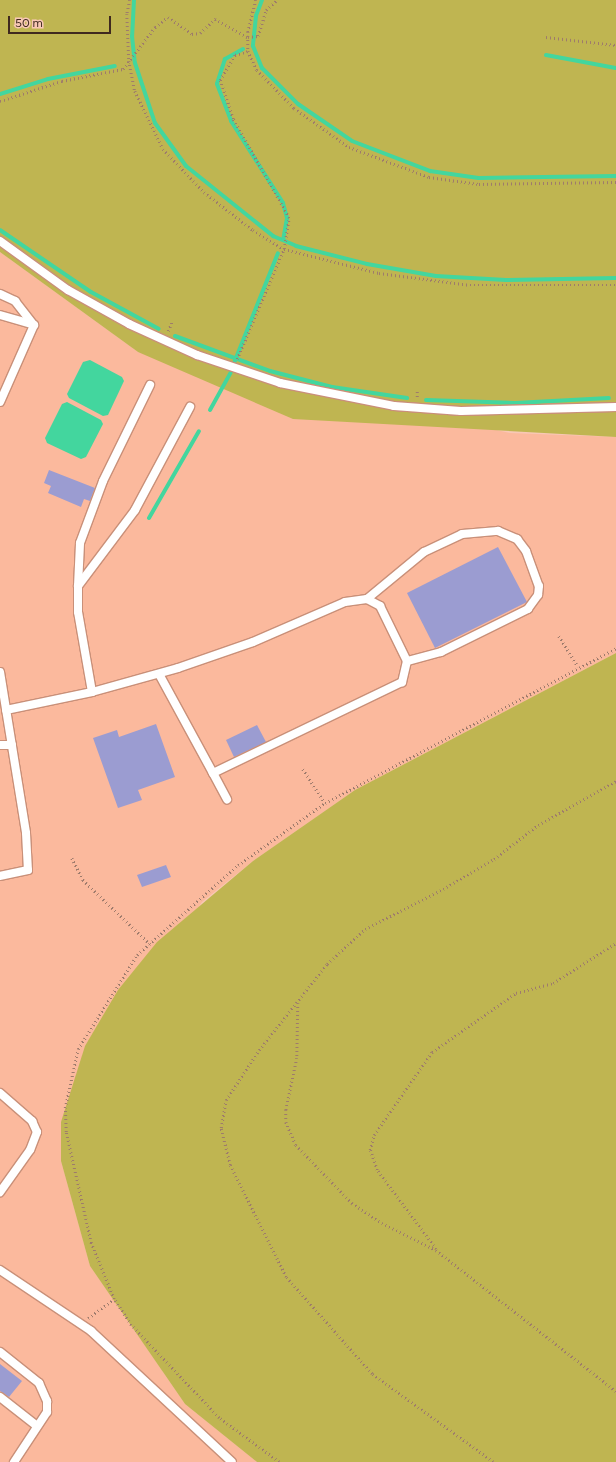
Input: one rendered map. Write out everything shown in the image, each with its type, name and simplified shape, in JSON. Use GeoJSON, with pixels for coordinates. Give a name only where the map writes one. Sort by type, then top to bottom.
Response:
{"type":"FeatureCollection","features":[{"type":"Feature","properties":{"kind":"lane"},"geometry":{"type":"LineString","coordinates":[[0,241],[68,290],[129,324],[234,368],[314,391],[394,406],[462,411],[616,407]]}},
{"type":"Feature","properties":{"kind":"lane"},"geometry":{"type":"LineString","coordinates":[[0,294],[15,301],[34,325]]}},
{"type":"Feature","properties":{"kind":"lane"},"geometry":{"type":"LineString","coordinates":[[0,315],[34,325]]}},
{"type":"Feature","properties":{"kind":"lane"},"geometry":{"type":"LineString","coordinates":[[0,402],[34,325]]}},
{"type":"Feature","properties":{"kind":"lane"},"geometry":{"type":"LineString","coordinates":[[92,692],[78,612],[80,543],[103,481],[150,385]]}},
{"type":"Feature","properties":{"kind":"lane"},"geometry":{"type":"LineString","coordinates":[[78,586],[135,510],[190,407]]}},
{"type":"Feature","properties":{"kind":"lane"},"geometry":{"type":"LineString","coordinates":[[6,710],[92,692],[159,674],[253,642],[345,602],[367,598],[424,552],[462,534],[498,531],[517,540],[526,551],[538,586],[538,595],[528,609],[441,652],[407,661]]}},
{"type":"Feature","properties":{"kind":"lane"},"geometry":{"type":"LineString","coordinates":[[214,773],[390,690],[402,682],[407,661],[380,606],[367,598]]}},
{"type":"Feature","properties":{"kind":"lane"},"geometry":{"type":"LineString","coordinates":[[0,672],[26,834],[28,870],[0,876]]}},
{"type":"Feature","properties":{"kind":"lane"},"geometry":{"type":"LineString","coordinates":[[159,674],[227,799]]}},
{"type":"Feature","properties":{"kind":"lane"},"geometry":{"type":"LineString","coordinates":[[0,745],[12,745]]}},
{"type":"Feature","properties":{"kind":"lane"},"geometry":{"type":"LineString","coordinates":[[0,1093],[32,1121],[36,1132],[30,1150],[0,1192]]}},
{"type":"Feature","properties":{"kind":"lane"},"geometry":{"type":"LineString","coordinates":[[0,1270],[79,1323],[232,1462]]}},
{"type":"Feature","properties":{"kind":"lane"},"geometry":{"type":"LineString","coordinates":[[0,1352],[39,1383],[47,1401],[47,1412],[14,1462]]}},
{"type":"Feature","properties":{"kind":"lane"},"geometry":{"type":"LineString","coordinates":[[0,1397],[37,1426]]}},
{"type":"Feature","properties":{"kind":"path"},"geometry":{"type":"LineString","coordinates":[[130,0],[129,61],[135,91],[163,149],[204,192],[253,230],[284,249],[379,273],[470,285],[616,285]]}},
{"type":"Feature","properties":{"kind":"path"},"geometry":{"type":"LineString","coordinates":[[256,0],[248,37],[248,51],[269,87],[294,108],[349,147],[381,161],[429,177],[479,184],[616,182]]}},
{"type":"Feature","properties":{"kind":"path"},"geometry":{"type":"LineString","coordinates":[[0,101],[62,81],[123,69],[155,27],[168,17],[192,34],[200,33],[215,19],[248,37],[258,36],[266,10],[278,0]]}},
{"type":"Feature","properties":{"kind":"path"},"geometry":{"type":"LineString","coordinates":[[546,37],[616,45]]}},
{"type":"Feature","properties":{"kind":"path"},"geometry":{"type":"LineString","coordinates":[[234,368],[284,249],[287,213],[233,119],[220,80],[234,55],[248,51]]}},
{"type":"Feature","properties":{"kind":"path"},"geometry":{"type":"LineString","coordinates":[[559,636],[578,666]]}},
{"type":"Feature","properties":{"kind":"path"},"geometry":{"type":"LineString","coordinates":[[279,1462],[219,1418],[131,1325],[114,1299],[92,1243],[76,1183],[65,1108],[78,1049],[137,955],[238,865],[325,803],[578,666],[616,648]]}},
{"type":"Feature","properties":{"kind":"path"},"geometry":{"type":"LineString","coordinates":[[303,769],[325,803]]}},
{"type":"Feature","properties":{"kind":"path"},"geometry":{"type":"LineString","coordinates":[[493,1462],[372,1374],[324,1324],[286,1277],[230,1165],[221,1128],[226,1100],[259,1050],[327,964],[366,929],[442,889],[494,859],[538,825],[616,781]]}},
{"type":"Feature","properties":{"kind":"path"},"geometry":{"type":"LineString","coordinates":[[72,858],[83,880],[150,944]]}},
{"type":"Feature","properties":{"kind":"path"},"geometry":{"type":"LineString","coordinates":[[436,1250],[377,1170],[370,1150],[374,1136],[432,1052],[516,993],[569,975],[616,943]]}},
{"type":"Feature","properties":{"kind":"path"},"geometry":{"type":"LineString","coordinates":[[298,1002],[297,1058],[286,1110],[286,1122],[296,1146],[352,1203],[382,1223],[436,1250],[616,1392]]}},
{"type":"Feature","properties":{"kind":"path"},"geometry":{"type":"LineString","coordinates":[[79,1323],[114,1299]]}},
{"type":"Feature","properties":{"kind":"shaded area"},"geometry":{"type":"Polygon","coordinates":[[[0,0],[616,0],[616,437],[293,419],[138,352],[0,252],[0,0]]]}},
{"type":"Feature","properties":{"kind":"shaded area"},"geometry":{"type":"Polygon","coordinates":[[[0,252],[138,352],[510,433],[616,437],[616,653],[355,790],[253,861],[202,902],[61,1122],[61,1161],[90,1266],[185,1404],[257,1462],[0,1462],[0,252]]]}},
{"type":"Feature","properties":{"kind":"shaded area"},"geometry":{"type":"Polygon","coordinates":[[[90,360],[122,377],[124,381],[108,415],[103,416],[69,398],[67,394],[83,362],[90,360]]]}},
{"type":"Feature","properties":{"kind":"shaded area"},"geometry":{"type":"Polygon","coordinates":[[[67,402],[101,420],[103,424],[86,457],[81,459],[47,443],[45,438],[62,404],[67,402]]]}},
{"type":"Feature","properties":{"kind":"shaded area"},"geometry":{"type":"Polygon","coordinates":[[[616,653],[616,1462],[257,1462],[185,1404],[90,1266],[61,1161],[61,1122],[85,1046],[118,990],[157,942],[253,861],[355,790],[616,653]]]}},
{"type":"Feature","properties":{"kind":"building"},"geometry":{"type":"Polygon","coordinates":[[[49,470],[95,488],[90,501],[84,499],[81,507],[48,493],[51,486],[44,483],[49,470]]]}},
{"type":"Feature","properties":{"kind":"building"},"geometry":{"type":"Polygon","coordinates":[[[498,547],[527,602],[435,648],[407,593],[498,547]]]}},
{"type":"Feature","properties":{"kind":"building"},"geometry":{"type":"Polygon","coordinates":[[[156,724],[175,777],[138,790],[142,800],[118,808],[93,738],[117,730],[119,737],[156,724]]]}},
{"type":"Feature","properties":{"kind":"building"},"geometry":{"type":"Polygon","coordinates":[[[257,725],[266,742],[234,757],[226,740],[257,725]]]}},
{"type":"Feature","properties":{"kind":"building"},"geometry":{"type":"Polygon","coordinates":[[[166,865],[171,877],[142,887],[137,875],[166,865]]]}},
{"type":"Feature","properties":{"kind":"building"},"geometry":{"type":"Polygon","coordinates":[[[0,1364],[22,1381],[9,1397],[0,1391],[0,1364]]]}},
{"type":"Feature","properties":{"kind":"waterway"},"geometry":{"type":"LineString","coordinates":[[134,0],[132,36],[135,63],[155,123],[186,166],[273,236],[296,246],[367,264],[436,276],[506,280],[616,278]]}},
{"type":"Feature","properties":{"kind":"waterway"},"geometry":{"type":"LineString","coordinates":[[262,0],[256,16],[253,46],[262,68],[298,104],[352,141],[430,171],[479,178],[616,176]]}},
{"type":"Feature","properties":{"kind":"waterway"},"geometry":{"type":"LineString","coordinates":[[243,49],[225,59],[217,84],[231,121],[283,203],[287,218],[283,240]]}},
{"type":"Feature","properties":{"kind":"waterway"},"geometry":{"type":"LineString","coordinates":[[546,55],[616,68]]}},
{"type":"Feature","properties":{"kind":"waterway"},"geometry":{"type":"LineString","coordinates":[[0,94],[48,79],[115,66]]}},
{"type":"Feature","properties":{"kind":"waterway"},"geometry":{"type":"LineString","coordinates":[[0,230],[91,292],[159,329]]}},
{"type":"Feature","properties":{"kind":"waterway"},"geometry":{"type":"LineString","coordinates":[[234,363],[278,253]]}},
{"type":"Feature","properties":{"kind":"waterway"},"geometry":{"type":"LineString","coordinates":[[175,336],[270,371],[332,387],[407,398]]}},
{"type":"Feature","properties":{"kind":"waterway"},"geometry":{"type":"LineString","coordinates":[[210,410],[231,372]]}},
{"type":"Feature","properties":{"kind":"waterway"},"geometry":{"type":"LineString","coordinates":[[426,400],[515,403],[609,398]]}},
{"type":"Feature","properties":{"kind":"waterway"},"geometry":{"type":"LineString","coordinates":[[149,518],[199,431]]}}]}
